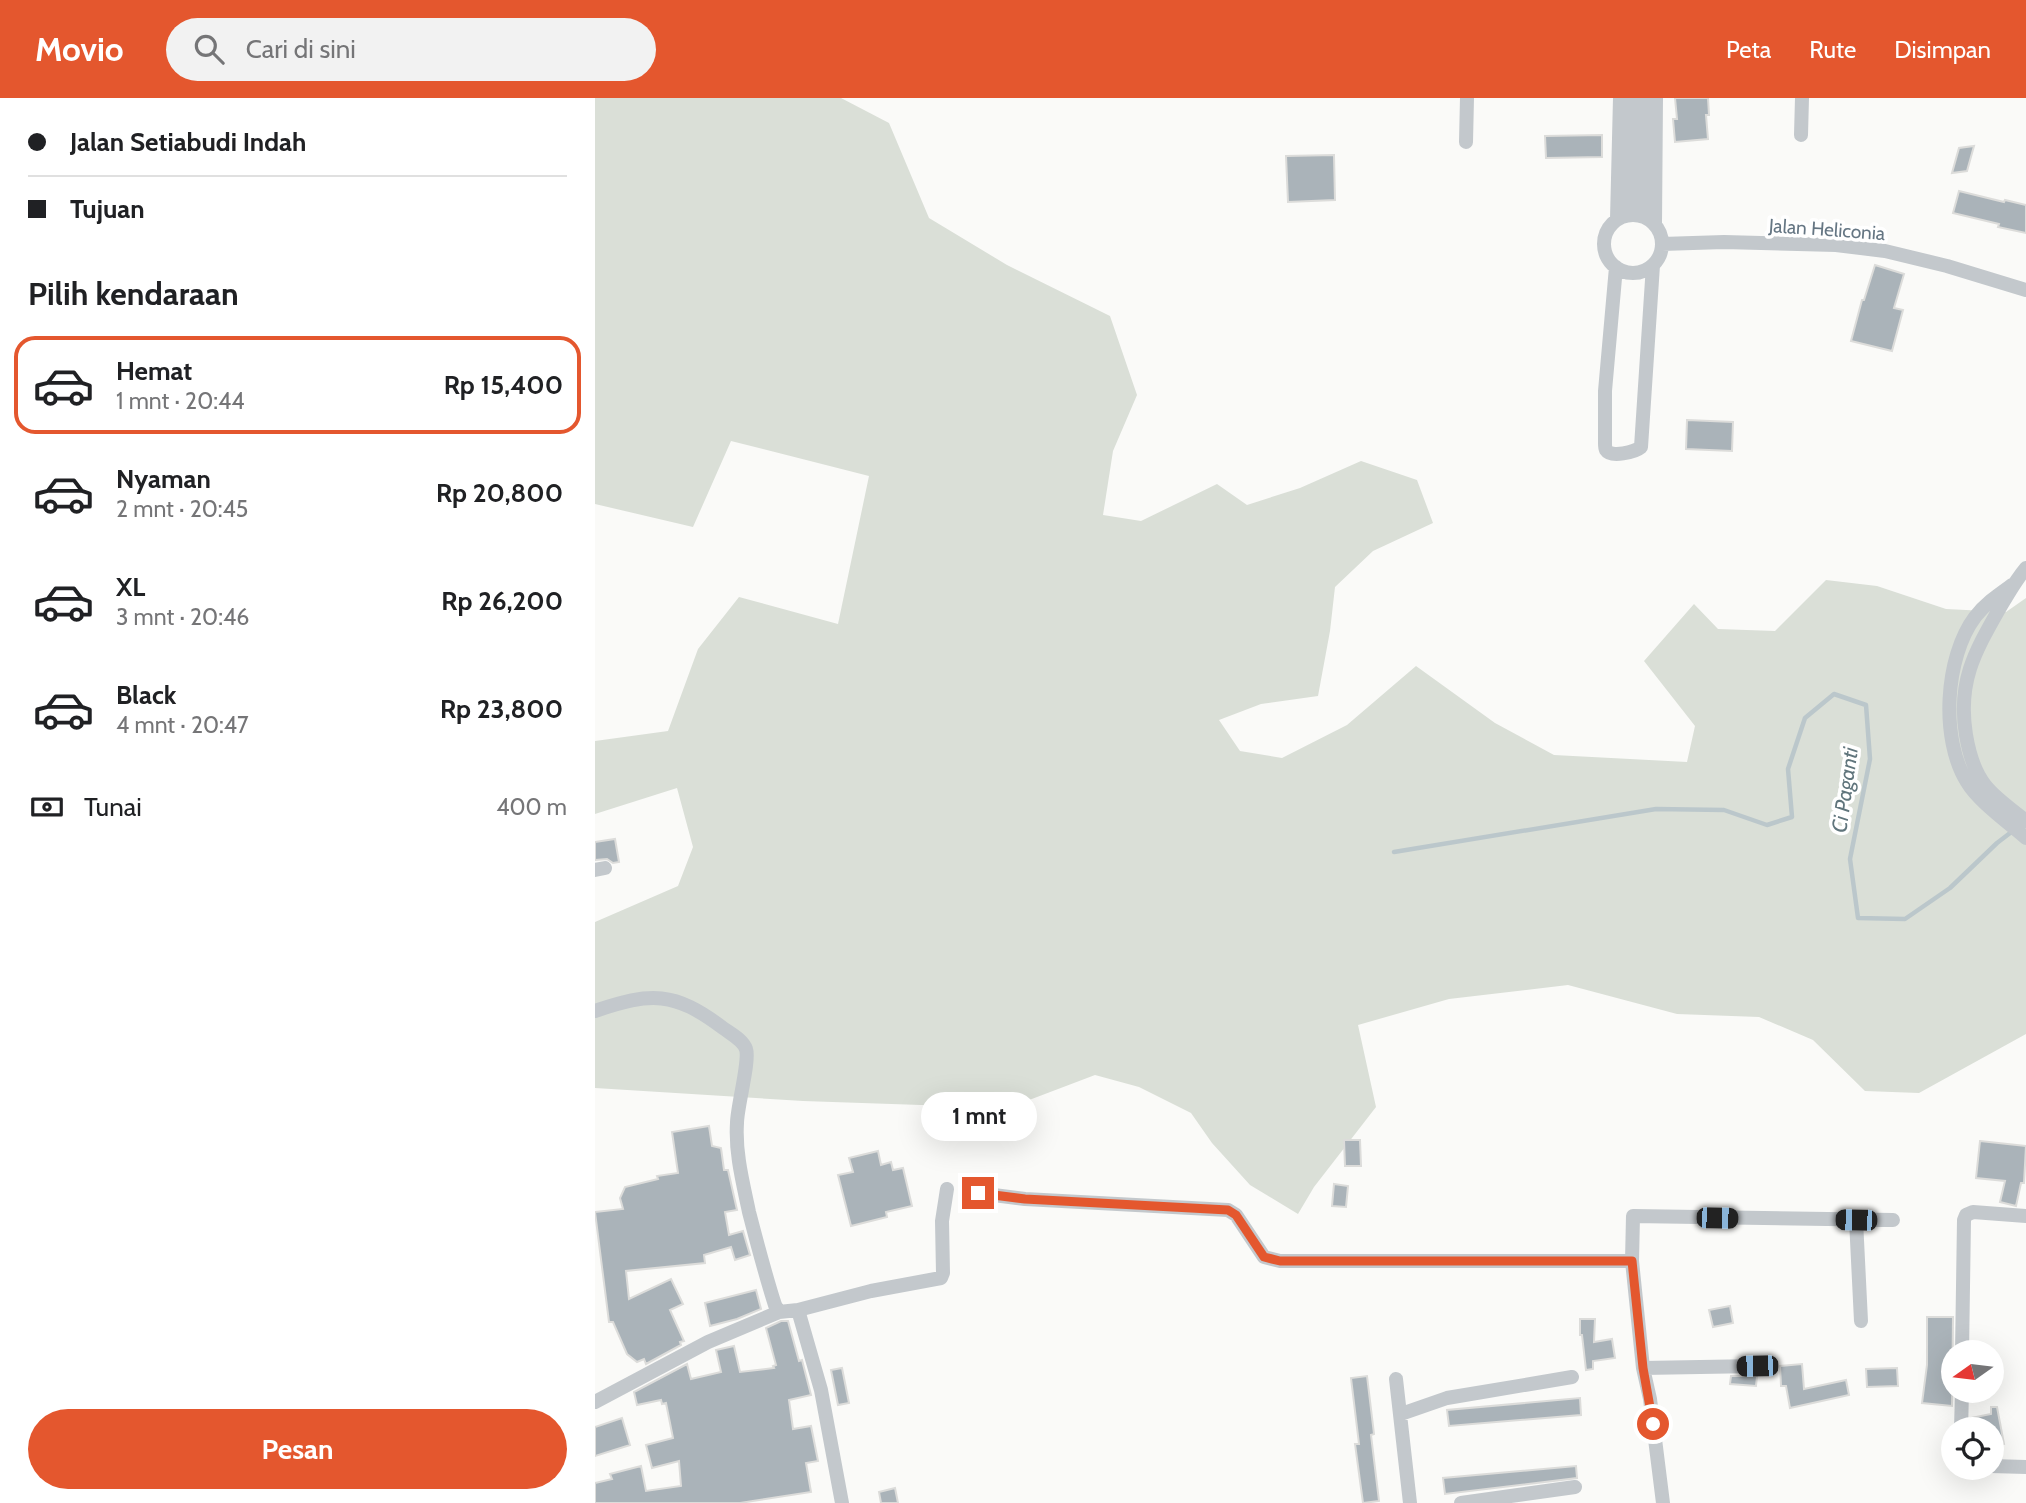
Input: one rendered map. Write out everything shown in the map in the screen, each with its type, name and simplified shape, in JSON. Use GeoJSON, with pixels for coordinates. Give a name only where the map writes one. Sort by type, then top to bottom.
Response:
{"type":"FeatureCollection","features":[{"type":"Feature","properties":{"kind":"street"},"geometry":{"type":"LineString","coordinates":[[1467,98],[1467,142]]}},
{"type":"Feature","properties":{"kind":"street"},"geometry":{"type":"LineString","coordinates":[[1620,98],[1629,217]]}},
{"type":"Feature","properties":{"kind":"street"},"geometry":{"type":"LineString","coordinates":[[1629,217],[1630,98]]}},
{"type":"Feature","properties":{"kind":"street"},"geometry":{"type":"LineString","coordinates":[[1629,217],[1644,98]]}},
{"type":"Feature","properties":{"kind":"street"},"geometry":{"type":"LineString","coordinates":[[1655,224],[1629,217],[1608,228],[1604,240],[1609,260],[1616,267],[1628,273],[1635,273],[1648,269],[1662,252],[1661,233],[1655,224],[1656,98]]}},
{"type":"Feature","properties":{"kind":"street"},"geometry":{"type":"LineString","coordinates":[[1801,135],[1802,98]]}},
{"type":"Feature","properties":{"kind":"street","name":"Jalan Heliconia"},"geometry":{"type":"LineString","coordinates":[[1663,244],[1724,242],[1836,245],[1947,266],[2026,290]]}},
{"type":"Feature","properties":{"kind":"street"},"geometry":{"type":"LineString","coordinates":[[1616,267],[1605,391],[1605,443],[1609,453],[1629,453],[1641,447],[1653,265]]}},
{"type":"Feature","properties":{"kind":"street"},"geometry":{"type":"LineString","coordinates":[[2026,568],[2012,585],[1982,637],[1963,695],[1969,755],[1982,790],[2026,838]]}},
{"type":"Feature","properties":{"kind":"street"},"geometry":{"type":"LineString","coordinates":[[1982,790],[2026,821]]}},
{"type":"Feature","properties":{"kind":"street"},"geometry":{"type":"LineString","coordinates":[[595,1011],[628,1000],[668,998],[702,1013],[742,1043],[747,1054],[737,1123],[740,1170],[758,1251],[779,1312]]}},
{"type":"Feature","properties":{"kind":"street"},"geometry":{"type":"LineString","coordinates":[[595,1402],[708,1342],[779,1312],[943,1277],[941,1222],[947,1189]]}},
{"type":"Feature","properties":{"kind":"street"},"geometry":{"type":"LineString","coordinates":[[978,1193],[1025,1199],[1228,1210],[1236,1215],[1264,1257],[1280,1261],[1632,1261]]}},
{"type":"Feature","properties":{"kind":"street"},"geometry":{"type":"LineString","coordinates":[[1962,1340],[1966,1215],[1973,1212],[2026,1216]]}},
{"type":"Feature","properties":{"kind":"street"},"geometry":{"type":"LineString","coordinates":[[1663,1503],[1650,1399],[1643,1368],[1632,1261],[1633,1216],[1893,1220]]}},
{"type":"Feature","properties":{"kind":"street"},"geometry":{"type":"LineString","coordinates":[[1856,1220],[1861,1321]]}},
{"type":"Feature","properties":{"kind":"street"},"geometry":{"type":"LineString","coordinates":[[798,1310],[821,1390],[842,1503]]}},
{"type":"Feature","properties":{"kind":"street"},"geometry":{"type":"LineString","coordinates":[[1643,1368],[1757,1366]]}},
{"type":"Feature","properties":{"kind":"street"},"geometry":{"type":"LineString","coordinates":[[1401,1413],[1447,1398],[1572,1377]]}},
{"type":"Feature","properties":{"kind":"street"},"geometry":{"type":"LineString","coordinates":[[1396,1379],[1410,1503]]}},
{"type":"Feature","properties":{"kind":"street"},"geometry":{"type":"LineString","coordinates":[[2004,1466],[2026,1467]]}},
{"type":"Feature","properties":{"kind":"street"},"geometry":{"type":"LineString","coordinates":[[1461,1503],[1575,1487]]}},
{"type":"Feature","properties":{"kind":"shaded area"},"geometry":{"type":"Polygon","coordinates":[[[595,98],[841,98],[889,123],[929,218],[1007,265],[1110,316],[1137,395],[1113,451],[1103,515],[1141,521],[1217,484],[1247,505],[1300,488],[1361,461],[1417,480],[1433,523],[1373,551],[1335,587],[1318,696],[1261,704],[1219,720],[1240,751],[1282,758],[1347,725],[1416,666],[1495,723],[1554,755],[1687,762],[1695,726],[1644,661],[1694,604],[1718,629],[1775,631],[1826,580],[1877,586],[1946,609],[2006,612],[2026,598],[2026,1034],[1919,1093],[1865,1091],[1813,1040],[1759,1017],[1677,1014],[1568,985],[1449,999],[1358,1025],[1376,1107],[1314,1187],[1298,1214],[1250,1185],[1212,1143],[1191,1113],[1139,1087],[1095,1075],[1016,1105],[803,1101],[595,1088],[595,922],[678,886],[693,847],[677,788],[595,814],[595,741],[668,731],[698,649],[739,597],[838,624],[869,476],[731,441],[693,527],[595,504],[595,98]]]}},
{"type":"Feature","properties":{"kind":"building"},"geometry":{"type":"Polygon","coordinates":[[[1675,98],[1708,98],[1708,139],[1675,142],[1675,98]]]}},
{"type":"Feature","properties":{"kind":"building"},"geometry":{"type":"Polygon","coordinates":[[[1602,135],[1602,157],[1546,158],[1545,136],[1602,135]]]}},
{"type":"Feature","properties":{"kind":"building"},"geometry":{"type":"Polygon","coordinates":[[[1974,146],[1967,171],[1952,173],[1959,148],[1974,146]]]}},
{"type":"Feature","properties":{"kind":"building"},"geometry":{"type":"Polygon","coordinates":[[[1334,155],[1335,200],[1288,202],[1286,156],[1334,155]]]}},
{"type":"Feature","properties":{"kind":"building"},"geometry":{"type":"Polygon","coordinates":[[[1959,191],[2026,205],[2026,233],[1953,213],[1959,191]]]}},
{"type":"Feature","properties":{"kind":"building"},"geometry":{"type":"Polygon","coordinates":[[[1875,265],[1904,274],[1894,308],[1903,310],[1892,351],[1851,341],[1875,265]]]}},
{"type":"Feature","properties":{"kind":"building"},"geometry":{"type":"Polygon","coordinates":[[[1687,420],[1733,422],[1732,451],[1686,449],[1687,420]]]}},
{"type":"Feature","properties":{"kind":"building"},"geometry":{"type":"Polygon","coordinates":[[[615,839],[619,862],[595,860],[595,842],[615,839]]]}},
{"type":"Feature","properties":{"kind":"building"},"geometry":{"type":"Polygon","coordinates":[[[709,1126],[712,1146],[721,1148],[724,1170],[728,1170],[737,1210],[725,1212],[729,1235],[743,1231],[750,1255],[735,1260],[731,1247],[704,1255],[705,1263],[626,1271],[629,1299],[671,1279],[683,1304],[670,1310],[684,1341],[680,1342],[681,1345],[646,1364],[644,1359],[637,1362],[627,1354],[613,1322],[609,1322],[595,1212],[623,1209],[620,1198],[625,1187],[658,1179],[657,1176],[678,1173],[672,1132],[709,1126]]]}},
{"type":"Feature","properties":{"kind":"building"},"geometry":{"type":"Polygon","coordinates":[[[1344,1140],[1360,1140],[1361,1166],[1345,1166],[1344,1140]]]}},
{"type":"Feature","properties":{"kind":"building"},"geometry":{"type":"Polygon","coordinates":[[[1980,1141],[2026,1146],[2024,1183],[2021,1183],[2016,1206],[2000,1202],[2005,1181],[1976,1178],[1980,1141]]]}},
{"type":"Feature","properties":{"kind":"building"},"geometry":{"type":"Polygon","coordinates":[[[878,1151],[881,1165],[891,1162],[893,1170],[903,1168],[912,1206],[886,1212],[887,1217],[851,1226],[838,1175],[853,1172],[849,1158],[878,1151]]]}},
{"type":"Feature","properties":{"kind":"building"},"geometry":{"type":"Polygon","coordinates":[[[1334,1184],[1348,1186],[1346,1207],[1332,1206],[1334,1184]]]}},
{"type":"Feature","properties":{"kind":"building"},"geometry":{"type":"Polygon","coordinates":[[[756,1290],[761,1309],[710,1326],[705,1303],[756,1290]]]}},
{"type":"Feature","properties":{"kind":"building"},"geometry":{"type":"Polygon","coordinates":[[[1730,1306],[1733,1323],[1713,1327],[1709,1310],[1730,1306]]]}},
{"type":"Feature","properties":{"kind":"building"},"geometry":{"type":"Polygon","coordinates":[[[1927,1317],[1953,1317],[1953,1340],[1941,1340],[1941,1404],[1952,1406],[1922,1403],[1927,1365],[1927,1317]]]}},
{"type":"Feature","properties":{"kind":"building"},"geometry":{"type":"Polygon","coordinates":[[[1580,1319],[1595,1319],[1594,1342],[1612,1339],[1615,1358],[1593,1361],[1593,1369],[1586,1370],[1580,1319]]]}},
{"type":"Feature","properties":{"kind":"building"},"geometry":{"type":"Polygon","coordinates":[[[781,1321],[788,1321],[811,1395],[789,1400],[793,1429],[811,1426],[818,1461],[806,1463],[811,1492],[740,1503],[595,1503],[595,1483],[612,1479],[610,1474],[641,1466],[646,1491],[681,1486],[679,1461],[652,1468],[646,1445],[673,1438],[666,1403],[662,1404],[661,1400],[637,1405],[634,1392],[687,1364],[691,1379],[721,1372],[716,1350],[734,1346],[740,1372],[774,1368],[776,1365],[766,1328],[781,1321]]]}},
{"type":"Feature","properties":{"kind":"building"},"geometry":{"type":"Polygon","coordinates":[[[1802,1364],[1804,1389],[1846,1380],[1849,1395],[1790,1408],[1786,1386],[1781,1386],[1780,1366],[1802,1364]]]}},
{"type":"Feature","properties":{"kind":"building"},"geometry":{"type":"Polygon","coordinates":[[[842,1368],[849,1403],[838,1405],[831,1370],[842,1368]]]}},
{"type":"Feature","properties":{"kind":"building"},"geometry":{"type":"Polygon","coordinates":[[[1897,1368],[1898,1386],[1867,1387],[1866,1369],[1897,1368]]]}},
{"type":"Feature","properties":{"kind":"building"},"geometry":{"type":"Polygon","coordinates":[[[1367,1376],[1379,1501],[1363,1503],[1355,1444],[1359,1444],[1351,1378],[1367,1376]]]}},
{"type":"Feature","properties":{"kind":"building"},"geometry":{"type":"Polygon","coordinates":[[[1731,1376],[1757,1376],[1756,1386],[1730,1384],[1731,1376]]]}},
{"type":"Feature","properties":{"kind":"building"},"geometry":{"type":"Polygon","coordinates":[[[1580,1398],[1581,1415],[1449,1426],[1447,1410],[1580,1398]]]}},
{"type":"Feature","properties":{"kind":"building"},"geometry":{"type":"Polygon","coordinates":[[[1991,1407],[1997,1407],[1999,1417],[1976,1417],[1991,1414],[1991,1407]]]}},
{"type":"Feature","properties":{"kind":"building"},"geometry":{"type":"Polygon","coordinates":[[[622,1418],[630,1445],[595,1456],[595,1427],[622,1418]]]}},
{"type":"Feature","properties":{"kind":"building"},"geometry":{"type":"Polygon","coordinates":[[[1576,1466],[1577,1478],[1445,1494],[1443,1478],[1576,1466]]]}},
{"type":"Feature","properties":{"kind":"building"},"geometry":{"type":"Polygon","coordinates":[[[895,1488],[898,1503],[881,1503],[879,1492],[895,1488]]]}},
{"type":"Feature","properties":{"kind":"waterway","name":"Ci Paganti"},"geometry":{"type":"LineString","coordinates":[[1394,852],[1656,809],[1724,810],[1767,825],[1792,817],[1788,769],[1805,718],[1834,694],[1866,705],[1870,759],[1850,859],[1858,918],[1905,919],[1950,888],[2014,830]]}},
{"type":"Feature","properties":{"kind":"route"},"geometry":{"type":"LineString","coordinates":[[978,1193],[1025,1199],[1228,1210],[1236,1215],[1264,1257],[1270,1260],[1632,1261],[1643,1368],[1653,1424]]}}]}
